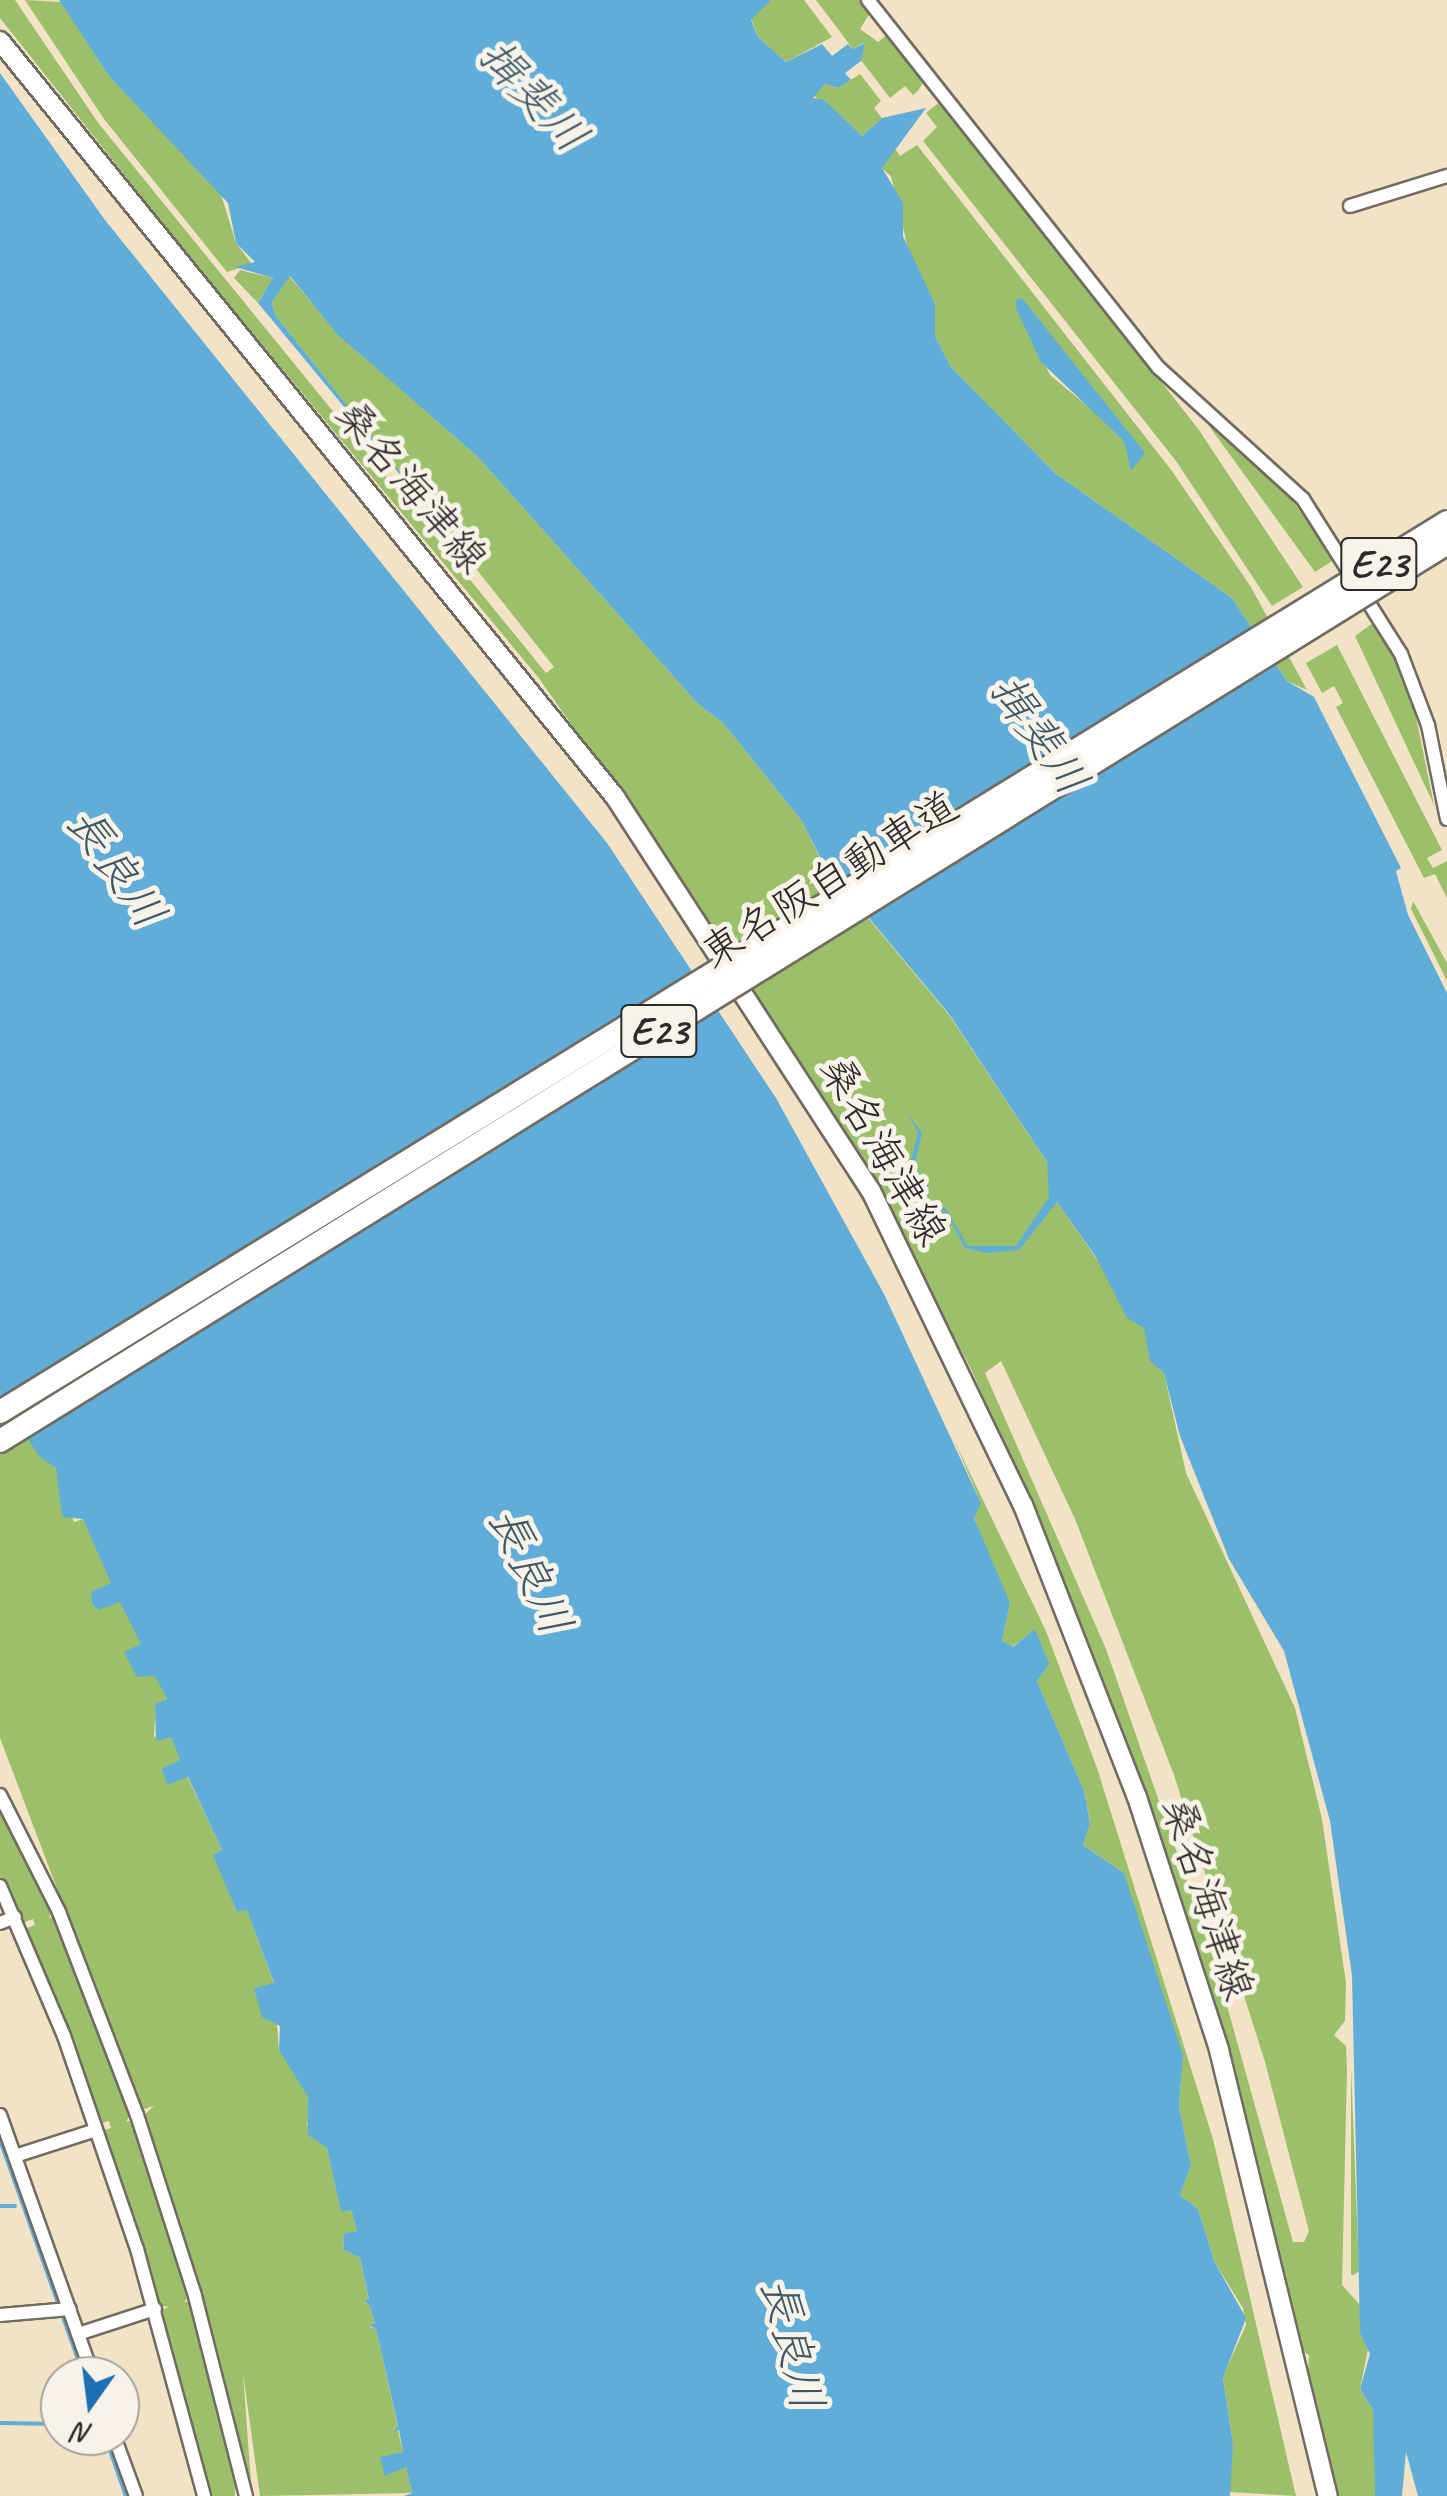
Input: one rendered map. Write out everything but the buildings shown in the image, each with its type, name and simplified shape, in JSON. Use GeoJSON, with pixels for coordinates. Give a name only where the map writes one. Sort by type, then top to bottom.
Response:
{"type":"FeatureCollection","features":[{"type":"Feature","properties":{"kind":"highway","name":"東名阪自動車道"},"geometry":{"type":"LineString","coordinates":[[0,1412],[1447,522]]}},
{"type":"Feature","properties":{"kind":"highway","name":"東名阪自動車道"},"geometry":{"type":"LineString","coordinates":[[0,1441],[1447,543]]}},
{"type":"Feature","properties":{"kind":"main road","name":"桑名海津線"},"geometry":{"type":"LineString","coordinates":[[0,41],[615,797],[870,1192],[1023,1505],[1137,1797],[1219,2050],[1328,2496]]}},
{"type":"Feature","properties":{"kind":"street"},"geometry":{"type":"LineString","coordinates":[[868,0],[1159,368],[1266,460],[1312,512],[1380,616],[1418,692],[1447,819]]}},
{"type":"Feature","properties":{"kind":"street"},"geometry":{"type":"LineString","coordinates":[[1350,206],[1447,176]]}},
{"type":"Feature","properties":{"kind":"street"},"geometry":{"type":"LineString","coordinates":[[0,1795],[59,1912],[136,2115],[195,2296],[246,2496]]}},
{"type":"Feature","properties":{"kind":"street"},"geometry":{"type":"LineString","coordinates":[[0,1886],[96,2130],[154,2309],[204,2496]]}},
{"type":"Feature","properties":{"kind":"street"},"geometry":{"type":"LineString","coordinates":[[0,1923],[15,1917]]}},
{"type":"Feature","properties":{"kind":"street"},"geometry":{"type":"LineString","coordinates":[[0,2115],[63,2311],[86,2356]]}},
{"type":"Feature","properties":{"kind":"street"},"geometry":{"type":"LineString","coordinates":[[15,2156],[96,2130]]}},
{"type":"Feature","properties":{"kind":"street"},"geometry":{"type":"LineString","coordinates":[[78,2334],[154,2309]]}},
{"type":"Feature","properties":{"kind":"street"},"geometry":{"type":"LineString","coordinates":[[0,2315],[63,2311]]}},
{"type":"Feature","properties":{"kind":"street"},"geometry":{"type":"LineString","coordinates":[[121,2456],[136,2496]]}},
{"type":"Feature","properties":{"kind":"green space"},"geometry":{"type":"Polygon","coordinates":[[[0,0],[15,0],[99,124],[546,673],[554,667],[275,315],[272,302],[289,276],[338,334],[477,456],[698,704],[723,723],[802,821],[823,864],[949,1015],[1047,1162],[1053,1196],[1144,1327],[1164,1373],[1186,1473],[1295,1708],[1322,1819],[1346,1983],[1345,2021],[1334,2035],[1346,2046],[1347,2069],[1342,2285],[1360,2305],[1360,2333],[1369,2344],[1360,2389],[1373,2410],[1378,2496],[1338,2496],[1308,2372],[1309,2355],[1302,2351],[1225,2049],[1142,1794],[1029,1501],[971,1369],[873,1185],[714,928],[538,677],[195,264],[0,18],[0,0]],[[1001,1361],[985,1373],[1106,1649],[1214,1959],[1293,2242],[1304,2242],[1309,2231],[1265,2062],[1174,1775],[1075,1519],[1001,1361]]]}},
{"type":"Feature","properties":{"kind":"green space"},"geometry":{"type":"Polygon","coordinates":[[[25,0],[61,2],[109,76],[220,191],[236,243],[252,264],[227,272],[104,119],[25,0]]]}},
{"type":"Feature","properties":{"kind":"green space"},"geometry":{"type":"Polygon","coordinates":[[[771,0],[804,0],[832,37],[786,62],[758,37],[751,18],[771,0]]]}},
{"type":"Feature","properties":{"kind":"green space"},"geometry":{"type":"Polygon","coordinates":[[[816,0],[861,0],[870,13],[860,29],[878,42],[887,35],[924,81],[918,91],[913,95],[905,86],[890,98],[857,55],[864,43],[853,49],[816,0]]]}},
{"type":"Feature","properties":{"kind":"green space"},"geometry":{"type":"Polygon","coordinates":[[[860,74],[881,101],[874,108],[882,118],[862,136],[813,95],[825,84],[838,88],[860,74]]]}},
{"type":"Feature","properties":{"kind":"green space"},"geometry":{"type":"Polygon","coordinates":[[[941,101],[1199,430],[1303,587],[1272,606],[1176,461],[923,141],[937,127],[926,113],[941,101]]]}},
{"type":"Feature","properties":{"kind":"green space"},"geometry":{"type":"Polygon","coordinates":[[[917,145],[1172,471],[1251,587],[1307,690],[1287,681],[1232,598],[1055,473],[951,367],[935,336],[935,304],[912,266],[891,176],[881,168],[888,154],[896,150],[900,156],[917,145]],[[1015,302],[1050,375],[1144,453],[1015,302]]]}},
{"type":"Feature","properties":{"kind":"green space"},"geometry":{"type":"Polygon","coordinates":[[[240,270],[273,278],[258,303],[234,278],[240,270]]]}},
{"type":"Feature","properties":{"kind":"green space"},"geometry":{"type":"Polygon","coordinates":[[[1204,419],[1276,480],[1337,558],[1315,572],[1204,419]]]}},
{"type":"Feature","properties":{"kind":"green space"},"geometry":{"type":"Polygon","coordinates":[[[1377,620],[1412,698],[1434,805],[1355,636],[1377,620]]]}},
{"type":"Feature","properties":{"kind":"green space"},"geometry":{"type":"Polygon","coordinates":[[[1337,645],[1442,850],[1427,858],[1433,868],[1447,861],[1447,898],[1435,874],[1424,878],[1336,707],[1343,703],[1334,686],[1322,693],[1306,663],[1337,645]]]}},
{"type":"Feature","properties":{"kind":"green space"},"geometry":{"type":"Polygon","coordinates":[[[1413,901],[1447,963],[1447,981],[1411,909],[1413,901]]]}},
{"type":"Feature","properties":{"kind":"green space"},"geometry":{"type":"Polygon","coordinates":[[[0,1399],[56,1468],[74,1522],[83,1519],[167,1699],[156,1704],[154,1737],[171,1737],[181,1761],[161,1769],[169,1785],[187,1776],[222,1850],[214,1855],[237,1912],[247,1909],[274,1984],[279,2050],[304,2086],[312,2111],[307,2124],[327,2148],[341,2211],[351,2210],[357,2231],[343,2235],[344,2250],[360,2258],[369,2300],[364,2302],[370,2305],[375,2325],[369,2326],[376,2329],[398,2427],[393,2430],[398,2430],[403,2452],[380,2458],[406,2466],[412,2493],[260,2496],[243,2373],[252,2496],[202,2299],[143,2116],[154,2106],[141,2110],[0,1738],[0,1399]]]}},
{"type":"Feature","properties":{"kind":"green space"},"geometry":{"type":"Polygon","coordinates":[[[954,1440],[1046,1631],[1097,1768],[1213,2139],[1296,2496],[1228,2492],[1233,2444],[1223,2377],[1246,2325],[1243,2308],[1215,2263],[1198,2209],[1180,2195],[1191,2166],[1179,2106],[1181,2081],[1124,1873],[1083,1845],[1090,1822],[1084,1791],[1037,1681],[1035,1630],[1012,1647],[1002,1641],[1010,1603],[984,1549],[972,1510],[981,1503],[954,1440]]]}},
{"type":"Feature","properties":{"kind":"green space"},"geometry":{"type":"Polygon","coordinates":[[[0,1803],[52,1911],[49,1918],[55,1916],[130,2115],[126,2122],[132,2120],[188,2297],[184,2302],[190,2301],[235,2475],[235,2496],[207,2496],[159,2311],[169,2307],[157,2305],[101,2131],[111,2128],[109,2121],[99,2124],[25,1929],[35,1925],[33,1919],[22,1923],[0,1876],[0,1803]]]}},
{"type":"Feature","properties":{"kind":"green space"},"geometry":{"type":"Polygon","coordinates":[[[1351,2066],[1359,2271],[1354,2275],[1351,2275],[1351,2066]]]}},
{"type":"Feature","properties":{"kind":"water","name":"揖斐川"},"geometry":{"type":"Polygon","coordinates":[[[59,0],[771,0],[751,20],[758,37],[786,62],[822,44],[832,56],[848,44],[853,49],[865,43],[861,61],[845,73],[851,80],[838,88],[825,84],[813,98],[824,100],[862,136],[882,118],[926,108],[882,168],[903,203],[903,236],[935,304],[935,336],[951,367],[1055,473],[1232,598],[1287,681],[1314,697],[1401,868],[1396,871],[1408,915],[1447,993],[1447,2496],[1418,2496],[1406,2452],[1402,2496],[1375,2496],[1373,2410],[1360,2389],[1370,2354],[1360,2333],[1352,1976],[1330,1821],[1284,1651],[1229,1559],[1180,1436],[1164,1373],[1150,1361],[1144,1328],[1127,1318],[1096,1257],[1057,1202],[1019,1250],[988,1253],[965,1248],[947,1214],[924,1202],[924,1181],[909,1169],[918,1132],[906,1112],[922,1133],[914,1167],[928,1180],[928,1200],[946,1209],[968,1246],[1016,1246],[1049,1197],[1047,1162],[949,1014],[823,863],[802,821],[723,723],[698,704],[477,456],[337,334],[290,276],[272,302],[275,315],[456,542],[258,303],[273,278],[235,267],[255,262],[236,243],[228,203],[109,76],[59,0]]]}},
{"type":"Feature","properties":{"kind":"water","name":"長良川"},"geometry":{"type":"Polygon","coordinates":[[[0,73],[105,220],[607,843],[776,1098],[884,1294],[981,1503],[974,1518],[1010,1603],[1002,1641],[1013,1647],[1035,1629],[1049,1664],[1037,1681],[1084,1791],[1090,1823],[1083,1845],[1124,1873],[1183,2055],[1179,2106],[1191,2166],[1180,2195],[1198,2209],[1215,2263],[1246,2318],[1223,2378],[1233,2444],[1230,2496],[404,2496],[412,2493],[406,2467],[385,2476],[380,2457],[403,2452],[399,2430],[393,2431],[398,2426],[376,2329],[369,2325],[375,2324],[370,2306],[364,2301],[369,2299],[360,2258],[344,2250],[343,2234],[357,2231],[351,2210],[341,2212],[327,2148],[308,2135],[308,2097],[279,2050],[280,2026],[262,2017],[254,1988],[274,1983],[247,1910],[237,1912],[213,1855],[222,1850],[188,1777],[168,1785],[161,1769],[180,1760],[171,1737],[156,1741],[155,1704],[167,1699],[155,1676],[137,1677],[124,1652],[141,1644],[120,1602],[98,1610],[92,1603],[91,1592],[111,1583],[83,1519],[62,1517],[56,1468],[40,1457],[0,1399],[0,73]]]}},
{"type":"Feature","properties":{"kind":"water"},"geometry":{"type":"Polygon","coordinates":[[[1022,298],[1145,453],[1131,471],[1124,441],[1041,362],[1017,311],[1015,301],[1022,298]]]}},
{"type":"Feature","properties":{"kind":"waterway"},"geometry":{"type":"LineString","coordinates":[[0,2140],[59,2306]]}},
{"type":"Feature","properties":{"kind":"waterway"},"geometry":{"type":"LineString","coordinates":[[0,2206],[15,2206]]}},
{"type":"Feature","properties":{"kind":"waterway"},"geometry":{"type":"LineString","coordinates":[[62,2314],[77,2356]]}},
{"type":"Feature","properties":{"kind":"waterway"},"geometry":{"type":"LineString","coordinates":[[0,2423],[40,2424]]}},
{"type":"Feature","properties":{"kind":"waterway"},"geometry":{"type":"LineString","coordinates":[[112,2456],[126,2496]]}}]}
